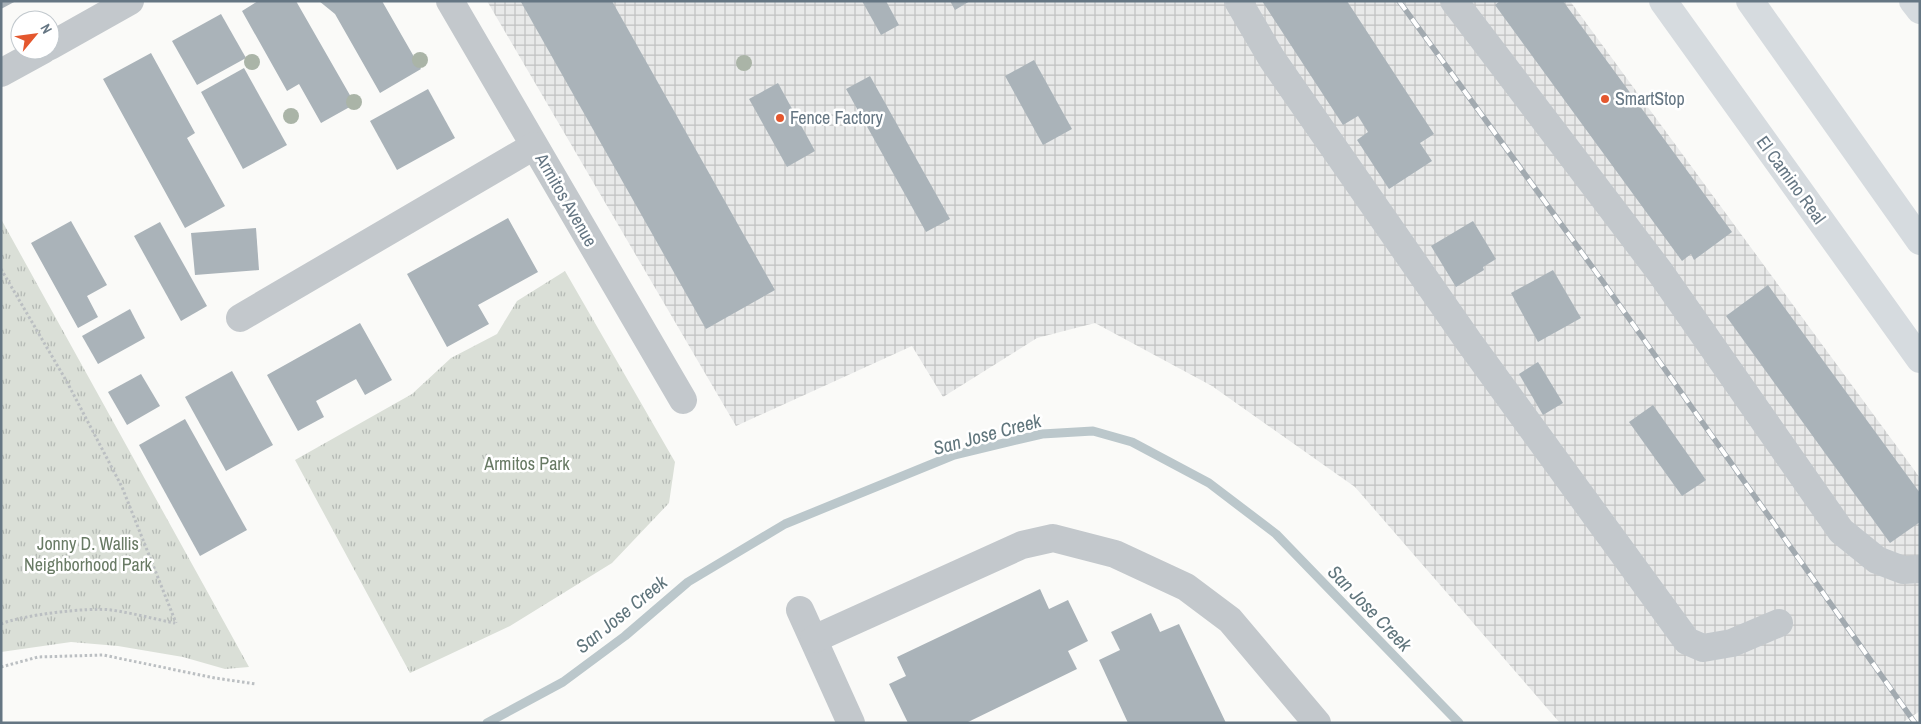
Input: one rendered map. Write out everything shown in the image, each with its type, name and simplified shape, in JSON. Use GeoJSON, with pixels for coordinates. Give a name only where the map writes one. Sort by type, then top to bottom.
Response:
{"type":"FeatureCollection","features":[{"type":"Feature","properties":{"kind":"main road","name":"El Camino Real"},"geometry":{"type":"LineString","coordinates":[[1663,1],[1920,358]]}},
{"type":"Feature","properties":{"kind":"main road"},"geometry":{"type":"LineString","coordinates":[[1750,1],[1920,241]]}},
{"type":"Feature","properties":{"kind":"main road"},"geometry":{"type":"LineString","coordinates":[[1913,1],[1920,10]]}},
{"type":"Feature","properties":{"kind":"street"},"geometry":{"type":"LineString","coordinates":[[60,40],[130,1]]}},
{"type":"Feature","properties":{"kind":"street","name":"Armitos Avenue"},"geometry":{"type":"LineString","coordinates":[[450,1],[683,400]]}},
{"type":"Feature","properties":{"kind":"street"},"geometry":{"type":"LineString","coordinates":[[1238,1],[1272,59],[1469,342],[1687,641],[1703,648],[1732,643],[1779,623]]}},
{"type":"Feature","properties":{"kind":"street"},"geometry":{"type":"LineString","coordinates":[[1454,1],[1660,272],[1841,531],[1877,560],[1903,570],[1920,569]]}},
{"type":"Feature","properties":{"kind":"street"},"geometry":{"type":"LineString","coordinates":[[1,73],[25,60]]}},
{"type":"Feature","properties":{"kind":"street"},"geometry":{"type":"LineString","coordinates":[[240,318],[534,146]]}},
{"type":"Feature","properties":{"kind":"street"},"geometry":{"type":"LineString","coordinates":[[814,639],[1022,545],[1053,538],[1115,554],[1186,587],[1230,620],[1317,723]]}},
{"type":"Feature","properties":{"kind":"street"},"geometry":{"type":"LineString","coordinates":[[800,610],[851,723]]}},
{"type":"Feature","properties":{"kind":"path"},"geometry":{"type":"LineString","coordinates":[[1,269],[67,382],[122,487],[176,623],[109,610],[63,612],[10,620],[1,624]]}},
{"type":"Feature","properties":{"kind":"path"},"geometry":{"type":"LineString","coordinates":[[1,667],[38,657],[103,655],[215,678],[256,684]]}},
{"type":"Feature","properties":{"kind":"shaded area"},"geometry":{"type":"Polygon","coordinates":[[[487,1],[1570,1],[1920,478],[1920,711],[1902,723],[1560,723],[1355,487],[1212,386],[1095,323],[1037,338],[943,397],[912,346],[736,426],[487,1]]]}},
{"type":"Feature","properties":{"kind":"green space","name":"Jonny D. Wallis Neighborhood Park"},"geometry":{"type":"Polygon","coordinates":[[[1,219],[249,667],[225,669],[183,657],[118,646],[71,642],[1,652],[1,219]]]}},
{"type":"Feature","properties":{"kind":"green space","name":"Armitos Park"},"geometry":{"type":"Polygon","coordinates":[[[565,271],[675,462],[669,503],[612,563],[510,626],[410,673],[295,460],[412,394],[451,358],[497,334],[517,301],[565,271]]]}},
{"type":"Feature","properties":{"kind":"building"},"geometry":{"type":"Polygon","coordinates":[[[1,1],[16,1],[1,9],[1,1]]]}},
{"type":"Feature","properties":{"kind":"building"},"geometry":{"type":"Polygon","coordinates":[[[258,1],[296,1],[355,104],[321,123],[299,84],[287,91],[242,11],[258,1]]]}},
{"type":"Feature","properties":{"kind":"building"},"geometry":{"type":"Polygon","coordinates":[[[319,1],[382,1],[421,69],[380,93],[335,14],[319,1]]]}},
{"type":"Feature","properties":{"kind":"building"},"geometry":{"type":"Polygon","coordinates":[[[612,1],[775,290],[706,329],[521,2],[612,1]]]}},
{"type":"Feature","properties":{"kind":"building"},"geometry":{"type":"Polygon","coordinates":[[[862,1],[886,1],[899,25],[881,35],[862,1]]]}},
{"type":"Feature","properties":{"kind":"building"},"geometry":{"type":"Polygon","coordinates":[[[950,1],[970,1],[955,10],[950,1]]]}},
{"type":"Feature","properties":{"kind":"building"},"geometry":{"type":"Polygon","coordinates":[[[1262,1],[1347,1],[1434,134],[1420,143],[1432,161],[1389,189],[1357,140],[1368,132],[1358,116],[1343,125],[1262,1]]]}},
{"type":"Feature","properties":{"kind":"building"},"geometry":{"type":"Polygon","coordinates":[[[1500,1],[1563,1],[1732,232],[1694,260],[1691,254],[1682,261],[1495,5],[1500,1]]]}},
{"type":"Feature","properties":{"kind":"building"},"geometry":{"type":"Polygon","coordinates":[[[221,14],[246,58],[197,85],[172,41],[221,14]]]}},
{"type":"Feature","properties":{"kind":"building"},"geometry":{"type":"Polygon","coordinates":[[[151,53],[195,133],[187,138],[225,206],[185,228],[103,79],[151,53]]]}},
{"type":"Feature","properties":{"kind":"building"},"geometry":{"type":"Polygon","coordinates":[[[1034,60],[1072,129],[1043,145],[1005,76],[1034,60]]]}},
{"type":"Feature","properties":{"kind":"building"},"geometry":{"type":"Polygon","coordinates":[[[244,68],[287,145],[243,169],[201,92],[244,68]]]}},
{"type":"Feature","properties":{"kind":"building"},"geometry":{"type":"Polygon","coordinates":[[[870,76],[950,219],[926,232],[846,89],[870,76]]]}},
{"type":"Feature","properties":{"kind":"building"},"geometry":{"type":"Polygon","coordinates":[[[778,83],[815,151],[787,167],[749,99],[778,83]]]}},
{"type":"Feature","properties":{"kind":"building"},"geometry":{"type":"Polygon","coordinates":[[[428,89],[455,138],[397,170],[370,121],[428,89]]]}},
{"type":"Feature","properties":{"kind":"building"},"geometry":{"type":"Polygon","coordinates":[[[508,218],[538,272],[478,305],[489,324],[447,347],[407,274],[508,218]]]}},
{"type":"Feature","properties":{"kind":"building"},"geometry":{"type":"Polygon","coordinates":[[[71,221],[107,285],[87,296],[98,317],[78,328],[31,243],[71,221]]]}},
{"type":"Feature","properties":{"kind":"building"},"geometry":{"type":"Polygon","coordinates":[[[1473,221],[1496,259],[1483,267],[1484,270],[1456,287],[1431,246],[1473,221]]]}},
{"type":"Feature","properties":{"kind":"building"},"geometry":{"type":"Polygon","coordinates":[[[160,222],[207,306],[181,321],[134,236],[160,222]]]}},
{"type":"Feature","properties":{"kind":"building"},"geometry":{"type":"Polygon","coordinates":[[[256,228],[259,270],[195,275],[191,233],[256,228]]]}},
{"type":"Feature","properties":{"kind":"building"},"geometry":{"type":"Polygon","coordinates":[[[1553,270],[1581,318],[1538,342],[1511,293],[1553,270]]]}},
{"type":"Feature","properties":{"kind":"building"},"geometry":{"type":"Polygon","coordinates":[[[1768,285],[1920,493],[1920,522],[1890,543],[1726,316],[1768,285]]]}},
{"type":"Feature","properties":{"kind":"building"},"geometry":{"type":"Polygon","coordinates":[[[130,309],[145,338],[98,364],[82,336],[130,309]]]}},
{"type":"Feature","properties":{"kind":"building"},"geometry":{"type":"Polygon","coordinates":[[[360,323],[392,380],[365,395],[356,379],[316,401],[324,417],[298,431],[267,375],[360,323]]]}},
{"type":"Feature","properties":{"kind":"building"},"geometry":{"type":"Polygon","coordinates":[[[1538,362],[1563,403],[1543,415],[1519,374],[1538,362]]]}},
{"type":"Feature","properties":{"kind":"building"},"geometry":{"type":"Polygon","coordinates":[[[232,371],[273,445],[226,471],[185,397],[232,371]]]}},
{"type":"Feature","properties":{"kind":"building"},"geometry":{"type":"Polygon","coordinates":[[[141,374],[160,406],[127,425],[108,392],[141,374]]]}},
{"type":"Feature","properties":{"kind":"building"},"geometry":{"type":"Polygon","coordinates":[[[1653,405],[1706,480],[1682,496],[1629,422],[1653,405]]]}},
{"type":"Feature","properties":{"kind":"building"},"geometry":{"type":"Polygon","coordinates":[[[185,419],[247,530],[200,556],[139,445],[185,419]]]}},
{"type":"Feature","properties":{"kind":"building"},"geometry":{"type":"Polygon","coordinates":[[[1040,589],[1049,609],[1068,600],[1088,641],[1068,651],[1077,669],[966,723],[908,723],[889,684],[906,676],[897,657],[1040,589]]]}},
{"type":"Feature","properties":{"kind":"building"},"geometry":{"type":"Polygon","coordinates":[[[1151,613],[1160,632],[1179,624],[1226,723],[1128,723],[1099,660],[1120,650],[1111,632],[1151,613]]]}},
{"type":"Feature","properties":{"kind":"waterway","name":"San Jose Creek"},"geometry":{"type":"LineString","coordinates":[[487,723],[563,682],[625,636],[688,582],[785,524],[954,455],[1042,434],[1093,431],[1132,442],[1209,483],[1276,534],[1459,723]]}},
{"type":"Feature","properties":{"kind":"railway"},"geometry":{"type":"LineString","coordinates":[[1399,1],[1601,279],[1915,723]]}},
{"type":"Feature","properties":{"kind":"place","name":"SmartStop"},"geometry":{"type":"Point","coordinates":[1605,99]}},
{"type":"Feature","properties":{"kind":"place","name":"Fence Factory"},"geometry":{"type":"Point","coordinates":[780,118]}}]}
